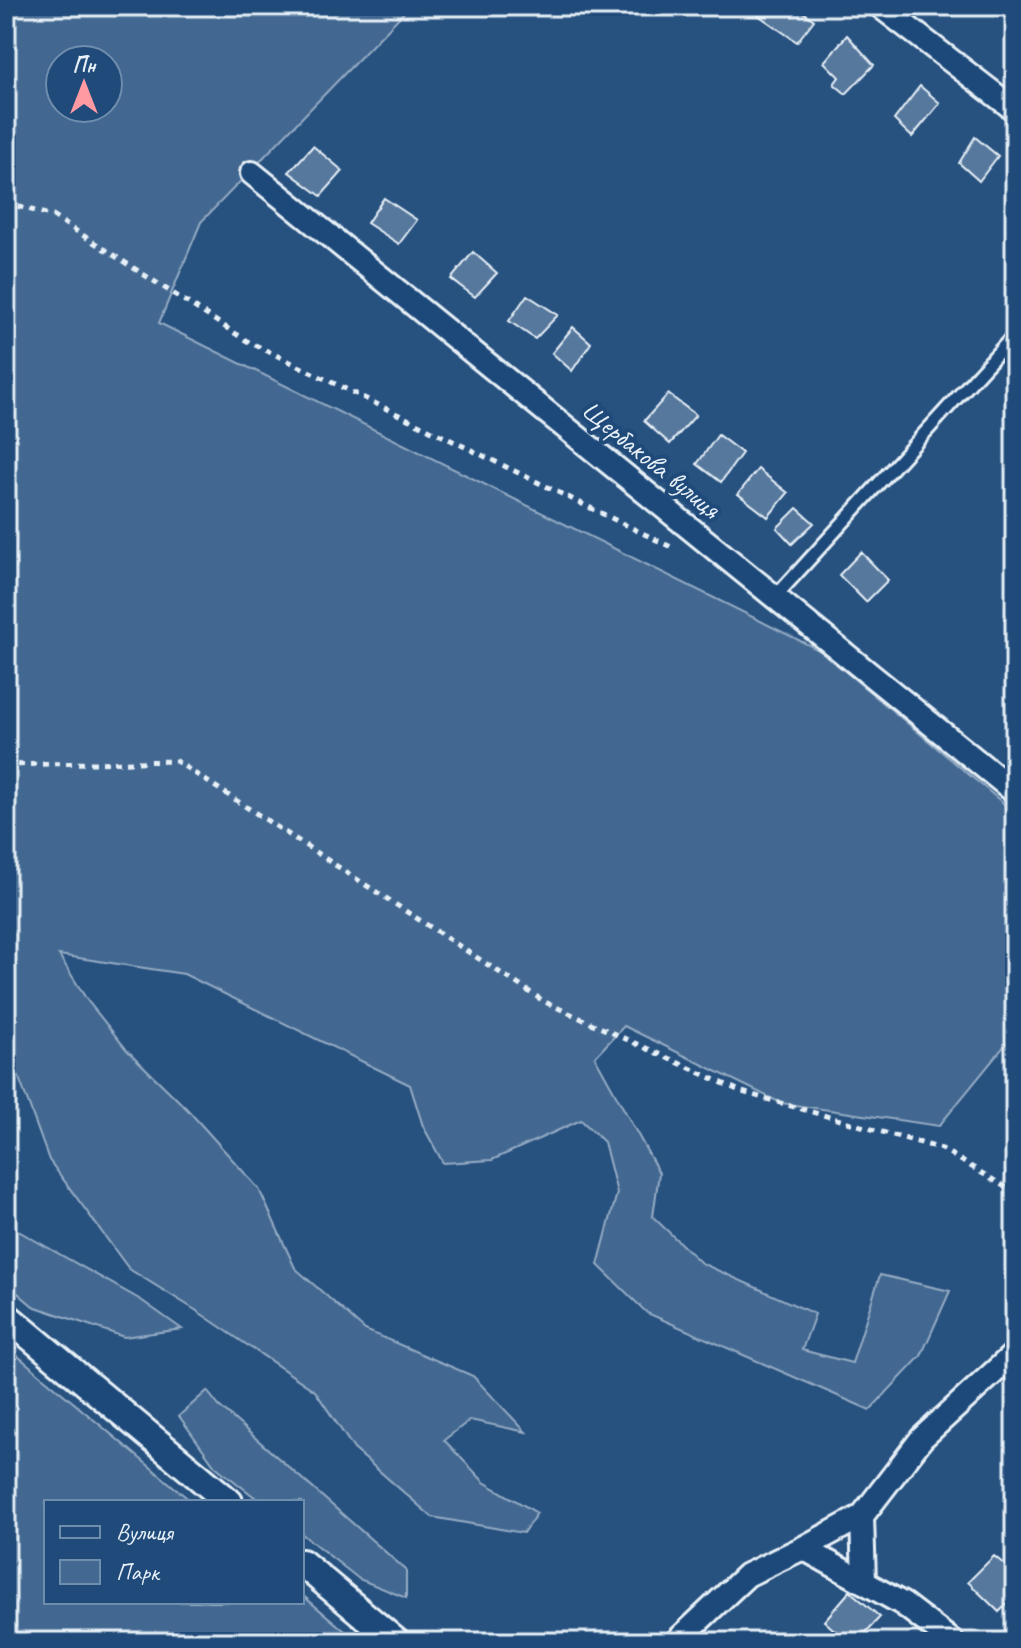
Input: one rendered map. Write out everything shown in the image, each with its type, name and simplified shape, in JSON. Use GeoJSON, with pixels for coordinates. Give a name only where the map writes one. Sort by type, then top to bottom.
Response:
{"type":"FeatureCollection","features":[{"type":"Feature","properties":{"kind":"street"},"geometry":{"type":"LineString","coordinates":[[880,6],[1015,110]]}},
{"type":"Feature","properties":{"kind":"street","name":"Щербакова вулиця"},"geometry":{"type":"LineString","coordinates":[[252,173],[1015,792]]}},
{"type":"Feature","properties":{"kind":"street"},"geometry":{"type":"LineString","coordinates":[[6,1316],[227,1500]]}},
{"type":"Feature","properties":{"kind":"street"},"geometry":{"type":"LineString","coordinates":[[676,1642],[747,1575],[862,1516],[922,1438],[1015,1353]]}},
{"type":"Feature","properties":{"kind":"street"},"geometry":{"type":"LineString","coordinates":[[862,1516],[864,1582]]}},
{"type":"Feature","properties":{"kind":"street"},"geometry":{"type":"LineString","coordinates":[[803,1548],[903,1604],[953,1642]]}},
{"type":"Feature","properties":{"kind":"street"},"geometry":{"type":"LineString","coordinates":[[304,1565],[396,1642]]}},
{"type":"Feature","properties":{"kind":"lane"},"geometry":{"type":"LineString","coordinates":[[775,597],[1015,334]]}},
{"type":"Feature","properties":{"kind":"path"},"geometry":{"type":"LineString","coordinates":[[6,203],[53,216],[247,341],[675,549]]}},
{"type":"Feature","properties":{"kind":"path"},"geometry":{"type":"LineString","coordinates":[[6,765],[176,761],[545,1002],[742,1092],[942,1149],[1015,1193]]}},
{"type":"Feature","properties":{"kind":"green space"},"geometry":{"type":"Polygon","coordinates":[[[6,6],[410,6],[201,222],[159,323],[821,651],[1015,813],[1015,1033],[939,1126],[781,1103],[624,1026],[595,1057],[659,1173],[653,1217],[701,1263],[815,1314],[802,1350],[852,1363],[880,1275],[950,1291],[921,1356],[870,1410],[647,1313],[598,1265],[617,1193],[604,1142],[581,1120],[492,1160],[443,1163],[423,1126],[410,1085],[184,974],[59,955],[87,1000],[127,1050],[187,1109],[259,1189],[295,1268],[365,1330],[473,1376],[526,1432],[470,1420],[444,1440],[484,1482],[537,1513],[523,1533],[432,1517],[354,1449],[315,1391],[129,1269],[49,1160],[6,1042],[6,6]]]}},
{"type":"Feature","properties":{"kind":"green space"},"geometry":{"type":"Polygon","coordinates":[[[6,1224],[141,1300],[182,1329],[124,1337],[33,1306],[6,1283],[6,1224]]]}},
{"type":"Feature","properties":{"kind":"green space"},"geometry":{"type":"Polygon","coordinates":[[[6,1346],[190,1500],[44,1500],[44,1604],[304,1604],[304,1597],[358,1642],[6,1642],[6,1346]]]}},
{"type":"Feature","properties":{"kind":"green space"},"geometry":{"type":"Polygon","coordinates":[[[207,1391],[219,1406],[406,1570],[406,1598],[359,1579],[304,1536],[304,1500],[258,1500],[215,1466],[179,1416],[207,1391]]]}},
{"type":"Feature","properties":{"kind":"building"},"geometry":{"type":"Polygon","coordinates":[[[765,6],[795,6],[814,20],[797,42],[758,15],[765,6]]]}},
{"type":"Feature","properties":{"kind":"building"},"geometry":{"type":"Polygon","coordinates":[[[847,35],[874,65],[846,94],[834,84],[839,77],[824,62],[847,35]]]}},
{"type":"Feature","properties":{"kind":"building"},"geometry":{"type":"Polygon","coordinates":[[[920,86],[940,103],[912,137],[894,120],[920,86]]]}},
{"type":"Feature","properties":{"kind":"building"},"geometry":{"type":"Polygon","coordinates":[[[975,137],[998,156],[979,181],[959,163],[975,137]]]}},
{"type":"Feature","properties":{"kind":"building"},"geometry":{"type":"Polygon","coordinates":[[[313,146],[343,171],[321,196],[289,172],[313,146]]]}},
{"type":"Feature","properties":{"kind":"building"},"geometry":{"type":"Polygon","coordinates":[[[384,198],[417,220],[399,244],[367,223],[384,198]]]}},
{"type":"Feature","properties":{"kind":"building"},"geometry":{"type":"Polygon","coordinates":[[[473,252],[497,273],[475,297],[451,279],[473,252]]]}},
{"type":"Feature","properties":{"kind":"building"},"geometry":{"type":"Polygon","coordinates":[[[527,295],[558,315],[535,339],[509,321],[527,295]]]}},
{"type":"Feature","properties":{"kind":"building"},"geometry":{"type":"Polygon","coordinates":[[[573,327],[591,343],[572,371],[552,353],[573,327]]]}},
{"type":"Feature","properties":{"kind":"building"},"geometry":{"type":"Polygon","coordinates":[[[668,394],[696,415],[670,444],[644,421],[668,394]]]}},
{"type":"Feature","properties":{"kind":"building"},"geometry":{"type":"Polygon","coordinates":[[[718,435],[742,453],[721,482],[697,464],[718,435]]]}},
{"type":"Feature","properties":{"kind":"building"},"geometry":{"type":"Polygon","coordinates":[[[758,469],[788,493],[768,517],[738,494],[758,469]]]}},
{"type":"Feature","properties":{"kind":"building"},"geometry":{"type":"Polygon","coordinates":[[[797,508],[814,523],[792,544],[777,528],[797,508]]]}},
{"type":"Feature","properties":{"kind":"building"},"geometry":{"type":"Polygon","coordinates":[[[861,552],[888,580],[866,602],[839,575],[861,552]]]}},
{"type":"Feature","properties":{"kind":"building"},"geometry":{"type":"Polygon","coordinates":[[[994,1556],[1015,1573],[1015,1596],[999,1612],[968,1582],[994,1556]]]}},
{"type":"Feature","properties":{"kind":"building"},"geometry":{"type":"Polygon","coordinates":[[[850,1591],[880,1617],[857,1642],[848,1642],[824,1621],[850,1591]]]}}]}
